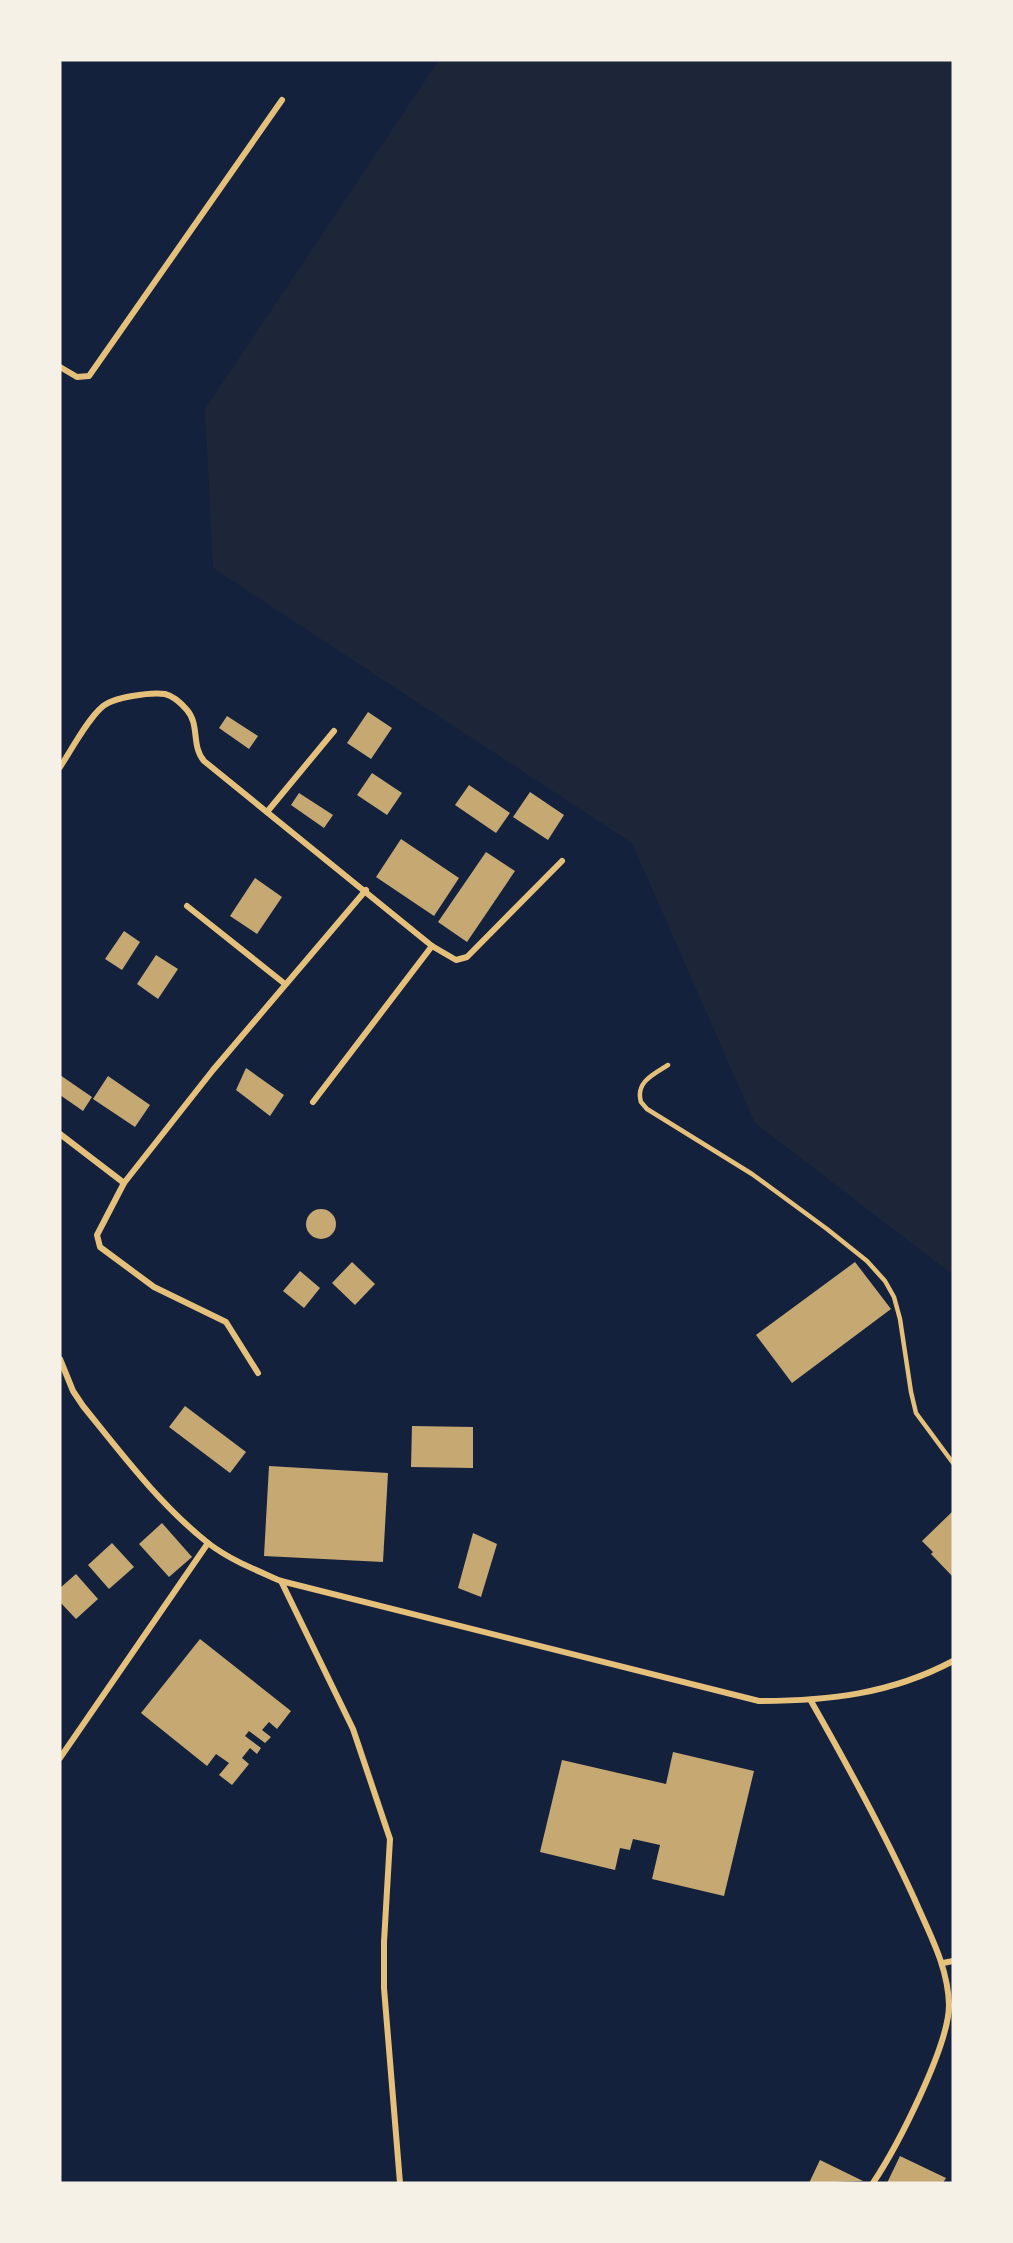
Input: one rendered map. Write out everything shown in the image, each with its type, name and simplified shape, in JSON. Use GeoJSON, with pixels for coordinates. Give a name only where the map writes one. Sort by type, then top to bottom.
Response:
{"type":"FeatureCollection","features":[{"type":"Feature","properties":{"kind":"street"},"geometry":{"type":"LineString","coordinates":[[60,367],[77,377],[89,376],[282,100]]}},
{"type":"Feature","properties":{"kind":"street"},"geometry":{"type":"LineString","coordinates":[[60,767],[103,706],[116,699],[165,694],[177,700],[195,721],[201,757],[432,946],[456,960],[467,957],[562,861]]}},
{"type":"Feature","properties":{"kind":"street"},"geometry":{"type":"LineString","coordinates":[[267,812],[334,731]]}},
{"type":"Feature","properties":{"kind":"street"},"geometry":{"type":"LineString","coordinates":[[258,1373],[231,1329],[222,1319],[154,1287],[100,1247],[96,1239],[100,1225],[124,1183],[285,984],[366,890]]}},
{"type":"Feature","properties":{"kind":"street"},"geometry":{"type":"LineString","coordinates":[[187,906],[285,984]]}},
{"type":"Feature","properties":{"kind":"street"},"geometry":{"type":"LineString","coordinates":[[313,1102],[432,946]]}},
{"type":"Feature","properties":{"kind":"street"},"geometry":{"type":"LineString","coordinates":[[60,1134],[124,1183]]}},
{"type":"Feature","properties":{"kind":"street"},"geometry":{"type":"LineString","coordinates":[[60,1359],[73,1392],[90,1415],[176,1515],[208,1543],[252,1569],[281,1581],[759,1701],[812,1701],[892,1687],[922,1678],[953,1662]]}},
{"type":"Feature","properties":{"kind":"street"},"geometry":{"type":"LineString","coordinates":[[60,1758],[208,1543]]}},
{"type":"Feature","properties":{"kind":"street"},"geometry":{"type":"LineString","coordinates":[[281,1581],[353,1729],[390,1839],[384,1942],[384,1988],[400,2183]]}},
{"type":"Feature","properties":{"kind":"street"},"geometry":{"type":"LineString","coordinates":[[812,1701],[879,1823],[943,1963],[949,2005],[946,2029],[928,2078],[873,2183]]}},
{"type":"Feature","properties":{"kind":"street"},"geometry":{"type":"LineString","coordinates":[[943,1963],[953,1961]]}},
{"type":"Feature","properties":{"kind":"lane"},"geometry":{"type":"LineString","coordinates":[[668,1065],[645,1080],[640,1087],[640,1102],[647,1109],[752,1174],[828,1229],[867,1261],[885,1281],[900,1319],[910,1392],[916,1413],[953,1463]]}},
{"type":"Feature","properties":{"kind":"shaded area"},"geometry":{"type":"Polygon","coordinates":[[[439,60],[953,60],[953,1275],[755,1123],[632,843],[213,568],[205,409],[439,60]]]}},
{"type":"Feature","properties":{"kind":"building"},"geometry":{"type":"Polygon","coordinates":[[[368,712],[392,728],[371,759],[347,743],[368,712]]]}},
{"type":"Feature","properties":{"kind":"building"},"geometry":{"type":"Polygon","coordinates":[[[227,716],[258,736],[249,749],[219,728],[227,716]]]}},
{"type":"Feature","properties":{"kind":"building"},"geometry":{"type":"Polygon","coordinates":[[[372,773],[402,793],[387,815],[357,795],[372,773]]]}},
{"type":"Feature","properties":{"kind":"building"},"geometry":{"type":"Polygon","coordinates":[[[469,785],[510,813],[496,833],[455,805],[469,785]]]}},
{"type":"Feature","properties":{"kind":"building"},"geometry":{"type":"Polygon","coordinates":[[[530,792],[564,815],[548,840],[513,817],[530,792]]]}},
{"type":"Feature","properties":{"kind":"building"},"geometry":{"type":"Polygon","coordinates":[[[299,793],[333,815],[324,828],[291,805],[299,793]]]}},
{"type":"Feature","properties":{"kind":"building"},"geometry":{"type":"Polygon","coordinates":[[[401,839],[459,878],[434,916],[376,877],[401,839]]]}},
{"type":"Feature","properties":{"kind":"building"},"geometry":{"type":"Polygon","coordinates":[[[486,852],[515,871],[467,942],[438,922],[486,852]]]}},
{"type":"Feature","properties":{"kind":"building"},"geometry":{"type":"Polygon","coordinates":[[[255,878],[282,897],[257,934],[230,916],[255,878]]]}},
{"type":"Feature","properties":{"kind":"building"},"geometry":{"type":"Polygon","coordinates":[[[124,931],[140,942],[122,970],[105,959],[124,931]]]}},
{"type":"Feature","properties":{"kind":"building"},"geometry":{"type":"Polygon","coordinates":[[[156,955],[178,969],[158,999],[137,984],[156,955]]]}},
{"type":"Feature","properties":{"kind":"building"},"geometry":{"type":"Polygon","coordinates":[[[246,1068],[284,1095],[270,1116],[236,1090],[246,1068]]]}},
{"type":"Feature","properties":{"kind":"building"},"geometry":{"type":"Polygon","coordinates":[[[60,1075],[92,1097],[83,1111],[60,1095],[60,1075]]]}},
{"type":"Feature","properties":{"kind":"building"},"geometry":{"type":"Polygon","coordinates":[[[108,1076],[150,1105],[135,1127],[93,1099],[108,1076]]]}},
{"type":"Feature","properties":{"kind":"building"},"geometry":{"type":"Polygon","coordinates":[[[321,1209],[332,1213],[336,1224],[332,1235],[321,1239],[310,1235],[306,1224],[310,1213],[321,1209]]]}},
{"type":"Feature","properties":{"kind":"building"},"geometry":{"type":"Polygon","coordinates":[[[352,1262],[375,1284],[355,1305],[332,1283],[352,1262]]]}},
{"type":"Feature","properties":{"kind":"building"},"geometry":{"type":"Polygon","coordinates":[[[855,1262],[891,1309],[792,1383],[756,1335],[855,1262]]]}},
{"type":"Feature","properties":{"kind":"building"},"geometry":{"type":"Polygon","coordinates":[[[300,1271],[320,1288],[304,1308],[283,1291],[300,1271]]]}},
{"type":"Feature","properties":{"kind":"building"},"geometry":{"type":"Polygon","coordinates":[[[185,1406],[246,1452],[230,1473],[169,1427],[185,1406]]]}},
{"type":"Feature","properties":{"kind":"building"},"geometry":{"type":"Polygon","coordinates":[[[412,1426],[473,1427],[473,1468],[411,1467],[412,1426]]]}},
{"type":"Feature","properties":{"kind":"building"},"geometry":{"type":"Polygon","coordinates":[[[269,1466],[388,1473],[383,1562],[264,1556],[269,1466]]]}},
{"type":"Feature","properties":{"kind":"building"},"geometry":{"type":"Polygon","coordinates":[[[953,1511],[953,1577],[922,1541],[953,1511]]]}},
{"type":"Feature","properties":{"kind":"building"},"geometry":{"type":"Polygon","coordinates":[[[162,1523],[192,1557],[169,1577],[139,1544],[162,1523]]]}},
{"type":"Feature","properties":{"kind":"building"},"geometry":{"type":"Polygon","coordinates":[[[473,1533],[497,1544],[481,1597],[458,1588],[473,1533]]]}},
{"type":"Feature","properties":{"kind":"building"},"geometry":{"type":"Polygon","coordinates":[[[112,1543],[134,1567],[109,1589],[88,1565],[112,1543]]]}},
{"type":"Feature","properties":{"kind":"building"},"geometry":{"type":"Polygon","coordinates":[[[76,1574],[98,1599],[76,1619],[60,1602],[60,1588],[76,1574]]]}},
{"type":"Feature","properties":{"kind":"building"},"geometry":{"type":"Polygon","coordinates":[[[200,1639],[291,1711],[277,1729],[269,1722],[262,1730],[271,1737],[265,1743],[249,1731],[245,1736],[261,1748],[257,1754],[250,1748],[242,1758],[249,1764],[232,1785],[219,1775],[229,1763],[216,1754],[207,1766],[141,1713],[200,1639]]]}},
{"type":"Feature","properties":{"kind":"building"},"geometry":{"type":"Polygon","coordinates":[[[673,1752],[754,1771],[724,1896],[652,1879],[660,1845],[633,1839],[630,1850],[620,1848],[615,1870],[540,1852],[562,1760],[666,1784],[673,1752]]]}},
{"type":"Feature","properties":{"kind":"building"},"geometry":{"type":"Polygon","coordinates":[[[900,2156],[946,2178],[943,2183],[887,2183],[900,2156]]]}},
{"type":"Feature","properties":{"kind":"building"},"geometry":{"type":"Polygon","coordinates":[[[820,2160],[863,2181],[809,2183],[820,2160]]]}}]}
